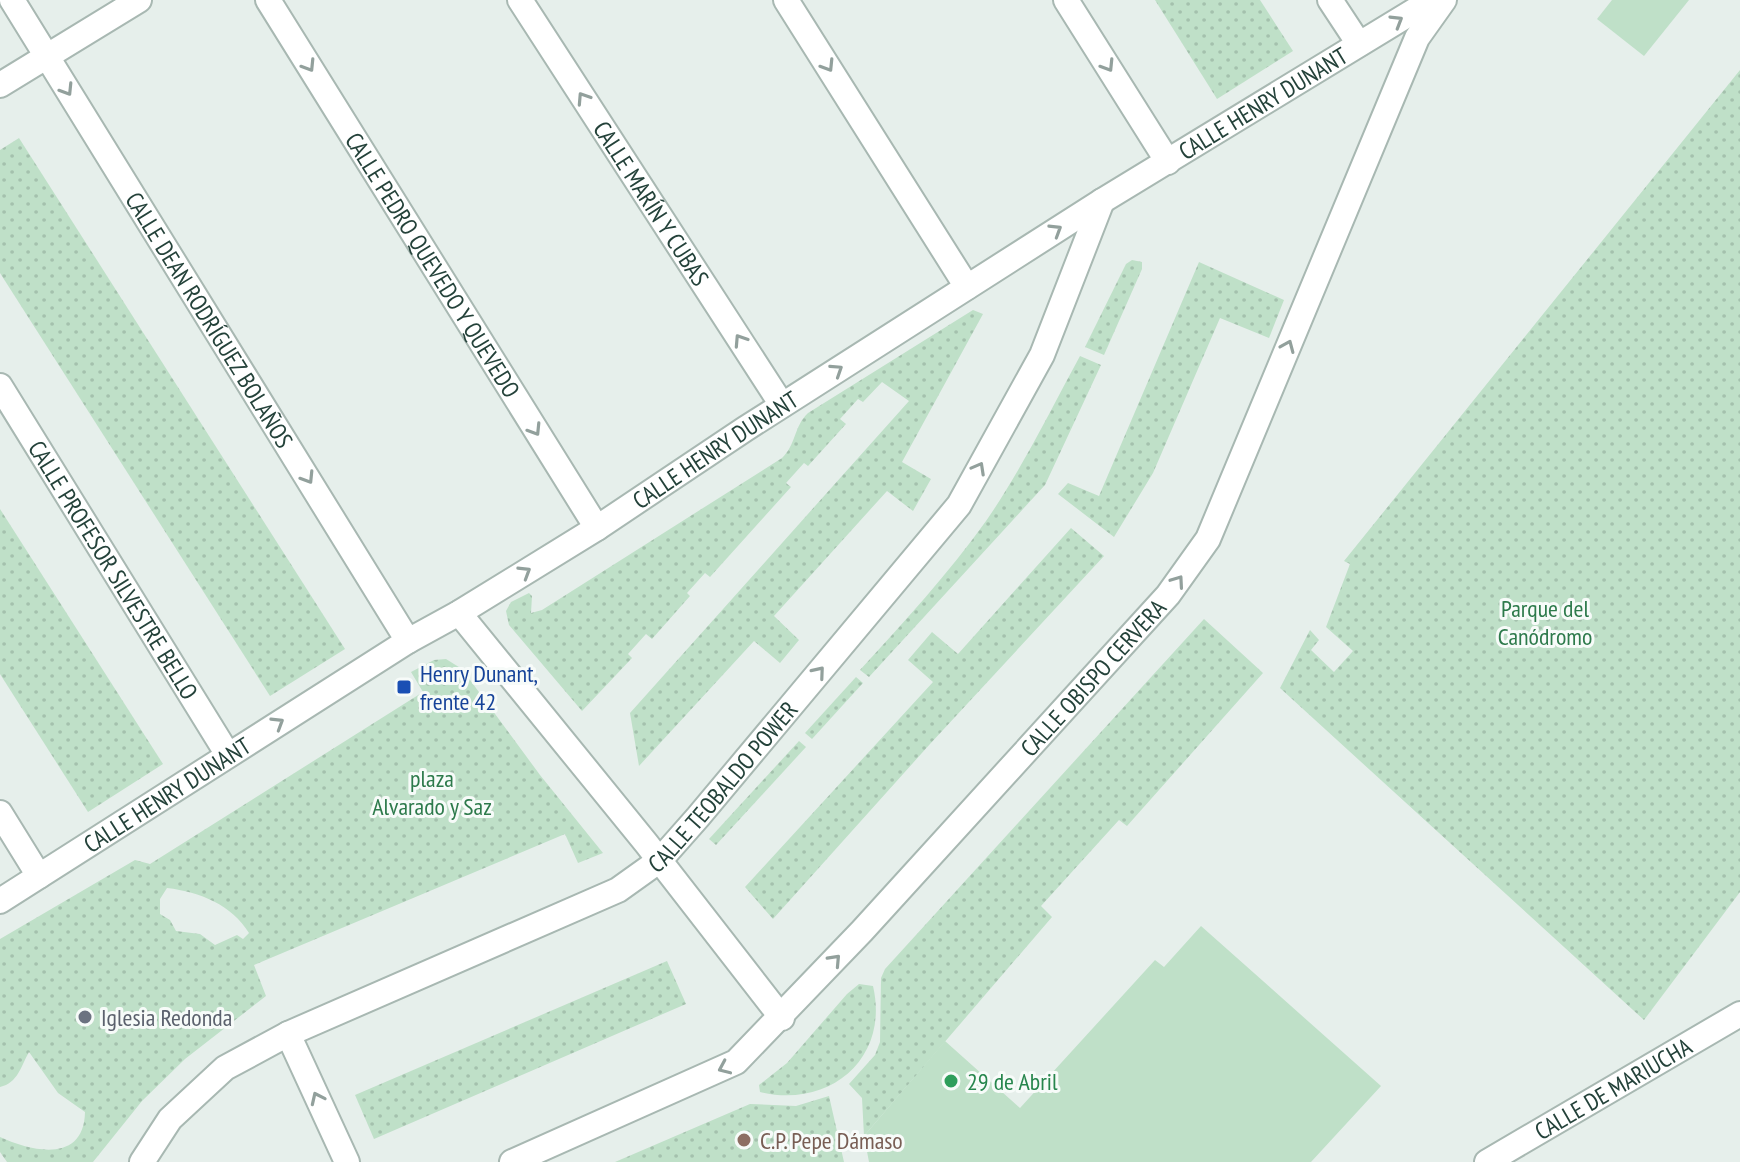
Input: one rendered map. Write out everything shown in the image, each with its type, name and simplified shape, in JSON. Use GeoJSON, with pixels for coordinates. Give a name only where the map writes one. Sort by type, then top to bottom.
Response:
{"type":"FeatureCollection","features":[{"type":"Feature","properties":{"kind":"street","name":"CALLE DEAN RODRÍGUEZ BOLAÑOS"},"geometry":{"type":"LineString","coordinates":[[12,0],[408,641]]}},
{"type":"Feature","properties":{"kind":"street"},"geometry":{"type":"LineString","coordinates":[[0,85],[139,0]]}},
{"type":"Feature","properties":{"kind":"street","name":"CALLE PEDRO QUEVEDO Y QUEVEDO"},"geometry":{"type":"LineString","coordinates":[[268,0],[597,528]]}},
{"type":"Feature","properties":{"kind":"street","name":"CALLE MARÍN Y CUBAS"},"geometry":{"type":"LineString","coordinates":[[520,0],[782,405]]}},
{"type":"Feature","properties":{"kind":"street"},"geometry":{"type":"LineString","coordinates":[[786,0],[967,287]]}},
{"type":"Feature","properties":{"kind":"street"},"geometry":{"type":"LineString","coordinates":[[1066,0],[1168,162]]}},
{"type":"Feature","properties":{"kind":"street"},"geometry":{"type":"LineString","coordinates":[[1330,0],[1359,44]]}},
{"type":"Feature","properties":{"kind":"street","name":"CALLE HENRY DUNANT"},"geometry":{"type":"LineString","coordinates":[[0,901],[408,641],[597,528],[782,405],[1102,201],[1432,0]]}},
{"type":"Feature","properties":{"kind":"street","name":"CALLE OBISPO CERVERA"},"geometry":{"type":"LineString","coordinates":[[512,1162],[736,1062],[782,1018],[1168,595],[1208,539],[1417,38],[1444,0]]}},
{"type":"Feature","properties":{"kind":"street","name":"CALLE TEOBALDO POWER"},"geometry":{"type":"LineString","coordinates":[[142,1162],[170,1119],[225,1068],[288,1034],[618,890],[660,860],[959,505],[1042,355],[1102,201]]}},
{"type":"Feature","properties":{"kind":"street","name":"CALLE PROFESOR SILVESTRE BELLO"},"geometry":{"type":"LineString","coordinates":[[0,386],[228,755]]}},
{"type":"Feature","properties":{"kind":"street"},"geometry":{"type":"LineString","coordinates":[[459,613],[660,860],[782,1018]]}},
{"type":"Feature","properties":{"kind":"street"},"geometry":{"type":"LineString","coordinates":[[0,813],[39,876]]}},
{"type":"Feature","properties":{"kind":"street"},"geometry":{"type":"LineString","coordinates":[[1706,1033],[1740,995]]}},
{"type":"Feature","properties":{"kind":"street","name":"CALLE DE MARIUCHA"},"geometry":{"type":"LineString","coordinates":[[1487,1162],[1522,1154],[1740,1014]]}},
{"type":"Feature","properties":{"kind":"street"},"geometry":{"type":"LineString","coordinates":[[288,1034],[347,1162]]}},
{"type":"Feature","properties":{"kind":"green space"},"geometry":{"type":"Polygon","coordinates":[[[1155,0],[1260,0],[1293,51],[1217,99],[1155,0]]]}},
{"type":"Feature","properties":{"kind":"green space"},"geometry":{"type":"Polygon","coordinates":[[[1612,0],[1689,0],[1644,56],[1597,19],[1612,0]]]}},
{"type":"Feature","properties":{"kind":"green space","name":"Parque del Canódromo"},"geometry":{"type":"Polygon","coordinates":[[[1740,70],[1740,892],[1644,1020],[1280,688],[1310,630],[1319,640],[1311,650],[1334,672],[1353,651],[1326,627],[1350,564],[1344,561],[1740,70]]]}},
{"type":"Feature","properties":{"kind":"green space"},"geometry":{"type":"Polygon","coordinates":[[[19,138],[345,649],[270,696],[0,273],[0,150],[19,138]]]}},
{"type":"Feature","properties":{"kind":"green space"},"geometry":{"type":"Polygon","coordinates":[[[1132,260],[1142,262],[1142,269],[1104,355],[1085,347],[1126,264],[1132,260]]]}},
{"type":"Feature","properties":{"kind":"green space"},"geometry":{"type":"Polygon","coordinates":[[[1199,262],[1284,300],[1269,338],[1220,318],[1153,473],[1114,537],[1058,494],[1068,483],[1099,496],[1199,262]]]}},
{"type":"Feature","properties":{"kind":"green space"},"geometry":{"type":"Polygon","coordinates":[[[973,310],[983,314],[902,462],[931,479],[913,511],[887,491],[774,616],[799,640],[780,663],[754,641],[639,766],[630,713],[909,401],[882,382],[863,402],[858,399],[840,419],[846,424],[808,466],[804,463],[786,483],[791,487],[710,577],[705,573],[687,593],[690,596],[652,639],[646,634],[628,654],[632,658],[582,711],[509,625],[506,611],[511,602],[529,593],[532,596],[531,613],[542,610],[782,458],[808,413],[973,310]]]}},
{"type":"Feature","properties":{"kind":"green space"},"geometry":{"type":"Polygon","coordinates":[[[1080,356],[1101,365],[1045,485],[869,677],[860,670],[941,579],[999,501],[1080,356]]]}},
{"type":"Feature","properties":{"kind":"green space"},"geometry":{"type":"Polygon","coordinates":[[[0,509],[163,764],[88,812],[0,674],[0,509]]]}},
{"type":"Feature","properties":{"kind":"green space"},"geometry":{"type":"Polygon","coordinates":[[[1071,528],[1104,556],[773,919],[745,887],[933,682],[908,660],[932,632],[958,654],[1071,528]]]}},
{"type":"Feature","properties":{"kind":"green space"},"geometry":{"type":"Polygon","coordinates":[[[1204,619],[1263,673],[1127,826],[1119,820],[1041,906],[1052,917],[864,1136],[862,1098],[849,1084],[875,1055],[880,1042],[881,978],[885,969],[1204,619]]]}},
{"type":"Feature","properties":{"kind":"green space","name":"plaza Alvarado y Saz"},"geometry":{"type":"Polygon","coordinates":[[[446,659],[462,669],[540,775],[603,853],[578,863],[565,834],[254,965],[266,996],[185,1059],[142,1101],[93,1162],[7,1162],[0,1152],[0,1137],[42,1149],[67,1146],[76,1139],[82,1128],[85,1112],[58,1093],[29,1052],[15,1078],[0,1087],[0,939],[135,860],[150,864],[423,692],[411,672],[434,660],[446,659]],[[167,888],[160,899],[160,914],[170,920],[176,931],[200,934],[215,945],[237,935],[243,939],[249,933],[224,908],[203,897],[167,888]]]}},
{"type":"Feature","properties":{"kind":"green space"},"geometry":{"type":"Polygon","coordinates":[[[856,677],[863,683],[812,739],[805,733],[856,677]]]}},
{"type":"Feature","properties":{"kind":"green space"},"geometry":{"type":"Polygon","coordinates":[[[799,741],[806,747],[716,845],[709,839],[799,741]]]}},
{"type":"Feature","properties":{"kind":"green space"},"geometry":{"type":"Polygon","coordinates":[[[1201,926],[1381,1086],[1311,1162],[869,1162],[864,1136],[945,1041],[1020,1108],[1155,960],[1164,967],[1201,926]]]}},
{"type":"Feature","properties":{"kind":"green space"},"geometry":{"type":"Polygon","coordinates":[[[667,961],[686,1004],[374,1139],[355,1095],[667,961]]]}},
{"type":"Feature","properties":{"kind":"green space"},"geometry":{"type":"Polygon","coordinates":[[[859,984],[873,986],[876,1012],[872,1036],[863,1056],[849,1073],[831,1085],[809,1093],[785,1095],[760,1092],[759,1085],[787,1063],[859,984]]]}},
{"type":"Feature","properties":{"kind":"green space","name":"C.P. Pepe Dámaso"},"geometry":{"type":"Polygon","coordinates":[[[829,1096],[844,1162],[615,1162],[750,1104],[796,1106],[829,1096]]]}},
{"type":"Feature","properties":{"kind":"place","name":"Henry Dunant, frente 42"},"geometry":{"type":"Point","coordinates":[404,687]}},
{"type":"Feature","properties":{"kind":"place","name":"Iglesia Redonda"},"geometry":{"type":"Point","coordinates":[85,1017]}},
{"type":"Feature","properties":{"kind":"place","name":"29 de Abril"},"geometry":{"type":"Point","coordinates":[951,1081]}},
{"type":"Feature","properties":{"kind":"place","name":"C.P. Pepe Dámaso"},"geometry":{"type":"Point","coordinates":[744,1140]}}]}
